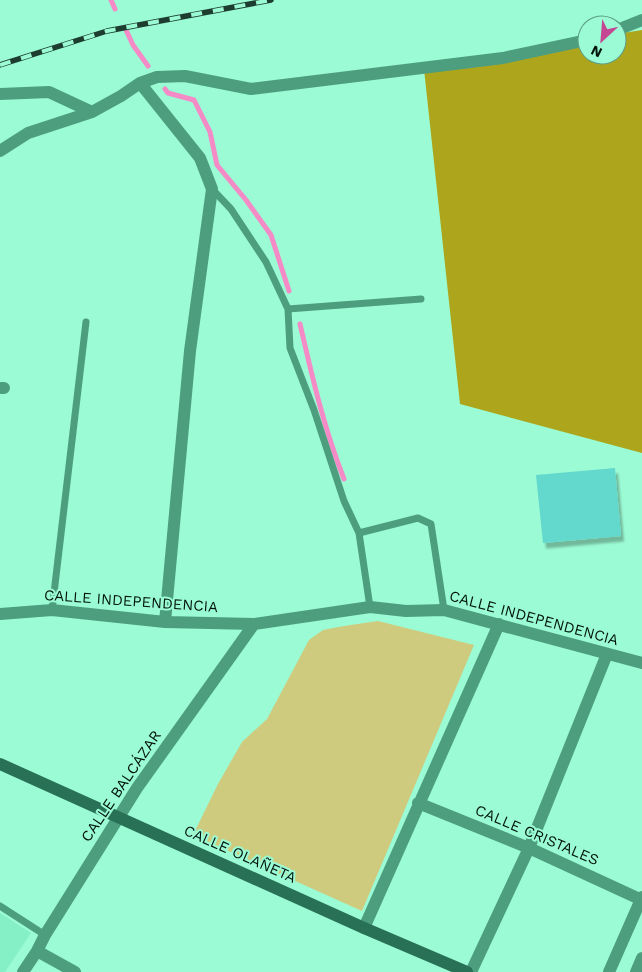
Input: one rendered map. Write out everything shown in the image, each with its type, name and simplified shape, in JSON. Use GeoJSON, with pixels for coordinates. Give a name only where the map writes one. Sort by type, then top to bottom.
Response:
{"type":"FeatureCollection","features":[{"type":"Feature","properties":{"kind":"street"},"geometry":{"type":"LineString","coordinates":[[627,26],[642,20]]}},
{"type":"Feature","properties":{"kind":"street"},"geometry":{"type":"LineString","coordinates":[[0,151],[28,134],[92,112],[140,83],[157,77],[186,76],[251,89],[504,58],[577,42]]}},
{"type":"Feature","properties":{"kind":"street"},"geometry":{"type":"LineString","coordinates":[[140,83],[200,158],[212,189],[190,351],[164,622]]}},
{"type":"Feature","properties":{"kind":"street"},"geometry":{"type":"LineString","coordinates":[[0,94],[49,92],[92,112]]}},
{"type":"Feature","properties":{"kind":"street","name":"CALLE INDEPENDENCIA"},"geometry":{"type":"LineString","coordinates":[[1,616],[52,610],[164,622],[254,624],[370,607],[406,611],[444,610],[642,663]]}},
{"type":"Feature","properties":{"kind":"street","name":"CALLE BALCÁZAR"},"geometry":{"type":"LineString","coordinates":[[24,972],[137,788],[254,624]]}},
{"type":"Feature","properties":{"kind":"street"},"geometry":{"type":"LineString","coordinates":[[364,928],[499,624]]}},
{"type":"Feature","properties":{"kind":"street"},"geometry":{"type":"LineString","coordinates":[[471,972],[529,848],[607,654]]}},
{"type":"Feature","properties":{"kind":"street","name":"CALLE OLAÑETA"},"geometry":{"type":"LineString","coordinates":[[0,764],[364,928],[467,972]]}},
{"type":"Feature","properties":{"kind":"street","name":"CALLE CRISTALES"},"geometry":{"type":"LineString","coordinates":[[418,803],[529,848],[642,899]]}},
{"type":"Feature","properties":{"kind":"street"},"geometry":{"type":"LineString","coordinates":[[609,972],[642,899]]}},
{"type":"Feature","properties":{"kind":"street"},"geometry":{"type":"LineString","coordinates":[[38,951],[75,972]]}},
{"type":"Feature","properties":{"kind":"street"},"geometry":{"type":"LineString","coordinates":[[636,972],[642,958]]}},
{"type":"Feature","properties":{"kind":"lane"},"geometry":{"type":"LineString","coordinates":[[212,189],[231,209],[266,262],[288,309],[290,348],[314,410],[344,501],[359,533],[370,607]]}},
{"type":"Feature","properties":{"kind":"lane"},"geometry":{"type":"LineString","coordinates":[[288,309],[421,299]]}},
{"type":"Feature","properties":{"kind":"lane"},"geometry":{"type":"LineString","coordinates":[[52,610],[86,322]]}},
{"type":"Feature","properties":{"kind":"lane"},"geometry":{"type":"LineString","coordinates":[[359,533],[418,518],[431,524],[444,610]]}},
{"type":"Feature","properties":{"kind":"lane"},"geometry":{"type":"LineString","coordinates":[[0,906],[45,935]]}},
{"type":"Feature","properties":{"kind":"shaded area"},"geometry":{"type":"Polygon","coordinates":[[[642,30],[642,453],[460,404],[424,69],[577,42],[577,65],[627,65],[627,32],[642,30]]]}},
{"type":"Feature","properties":{"kind":"shaded area"},"geometry":{"type":"Polygon","coordinates":[[[378,621],[474,645],[362,911],[193,835],[218,784],[242,742],[267,719],[309,640],[323,630],[378,621]]]}},
{"type":"Feature","properties":{"kind":"shaded area"},"geometry":{"type":"Polygon","coordinates":[[[0,913],[31,933],[5,972],[0,972],[0,913]]]}},
{"type":"Feature","properties":{"kind":"building"},"geometry":{"type":"Polygon","coordinates":[[[615,468],[621,536],[543,543],[536,475],[615,468]]]}},
{"type":"Feature","properties":{"kind":"waterway"},"geometry":{"type":"LineString","coordinates":[[111,0],[115,9]]}},
{"type":"Feature","properties":{"kind":"waterway"},"geometry":{"type":"LineString","coordinates":[[126,30],[133,45],[148,66]]}},
{"type":"Feature","properties":{"kind":"waterway"},"geometry":{"type":"LineString","coordinates":[[165,89],[168,93],[194,100],[210,132],[217,165],[246,200],[271,235],[289,291]]}},
{"type":"Feature","properties":{"kind":"waterway"},"geometry":{"type":"LineString","coordinates":[[300,324],[324,422],[344,479]]}},
{"type":"Feature","properties":{"kind":"railway"},"geometry":{"type":"LineString","coordinates":[[0,65],[107,31],[271,0]]}}]}
